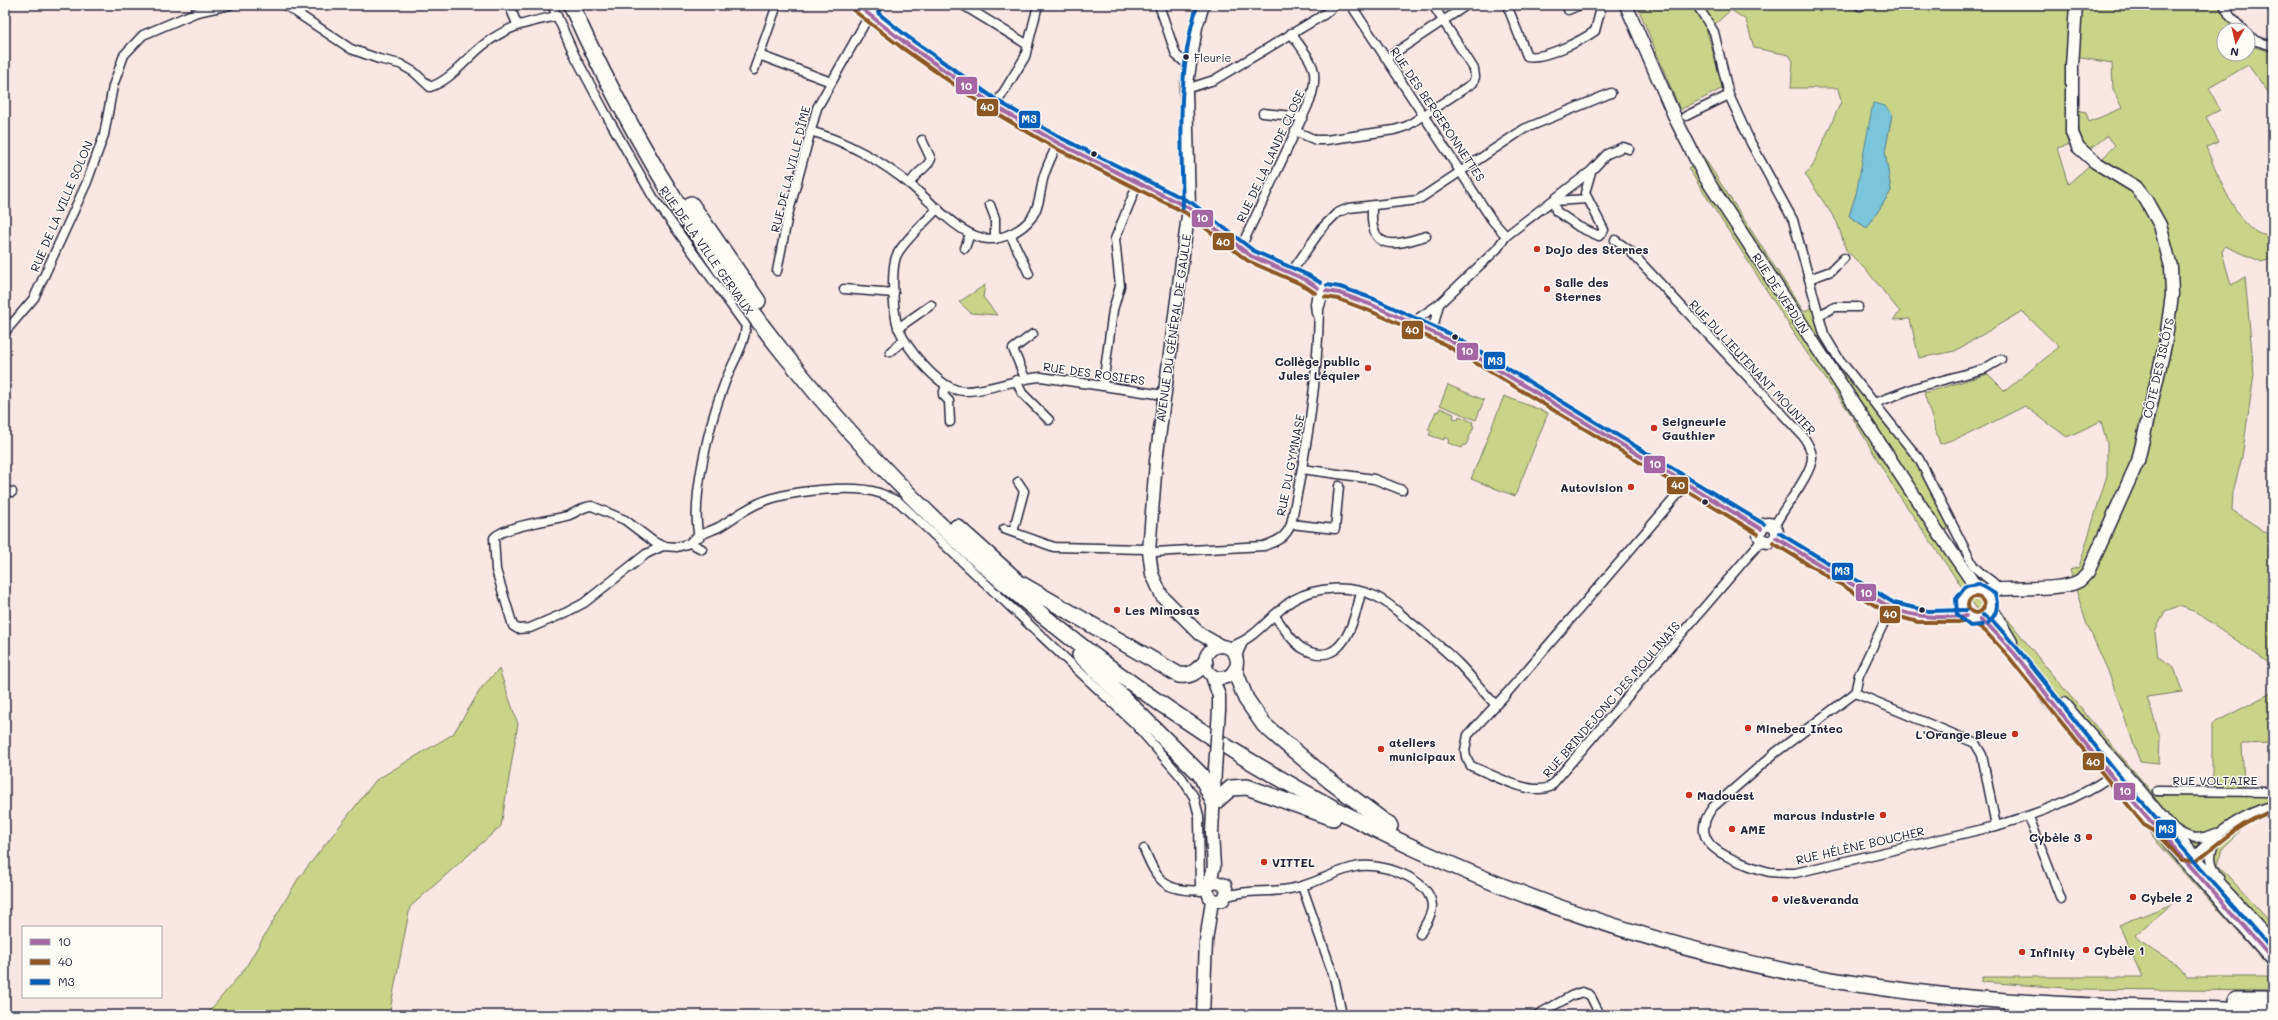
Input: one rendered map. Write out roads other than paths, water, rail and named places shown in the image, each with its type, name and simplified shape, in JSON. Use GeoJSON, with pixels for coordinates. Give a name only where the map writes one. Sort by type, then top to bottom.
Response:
{"type":"FeatureCollection","features":[{"type":"Feature","properties":{"kind":"highway"},"geometry":{"type":"LineString","coordinates":[[571,5],[620,104],[674,196],[728,279],[763,326],[832,411],[896,481],[988,570],[1054,625],[1140,690],[1226,748],[1320,802],[1401,843],[1480,878],[1574,913],[1678,945],[1759,966],[1849,984],[1927,995],[2056,1006],[2273,1011]]}},
{"type":"Feature","properties":{"kind":"highway"},"geometry":{"type":"LineString","coordinates":[[582,5],[608,59],[654,144],[696,211],[753,295],[810,369],[862,430],[935,506],[1021,584],[1132,673],[1199,719],[1293,776],[1390,826],[1479,866],[1595,910],[1689,938],[1806,965],[1917,983],[2006,992],[2134,998],[2273,1000]]}},
{"type":"Feature","properties":{"kind":"highway"},"geometry":{"type":"LineString","coordinates":[[1021,584],[1179,675],[1187,676],[1194,673],[1206,658]]}},
{"type":"Feature","properties":{"kind":"highway"},"geometry":{"type":"LineString","coordinates":[[1054,625],[1085,662],[1201,775],[1214,803],[1231,788],[1247,787],[1401,843]]}},
{"type":"Feature","properties":{"kind":"highway"},"geometry":{"type":"LineString","coordinates":[[1232,674],[1246,699],[1264,725],[1330,781],[1390,826]]}},
{"type":"Feature","properties":{"kind":"highway"},"geometry":{"type":"LineString","coordinates":[[2154,1008],[2173,1015]]}},
{"type":"Feature","properties":{"kind":"street","name":"RUE DE LA VILLE SOLON"},"geometry":{"type":"LineString","coordinates":[[5,332],[34,298],[86,182],[104,135],[113,86],[124,55],[143,35],[198,12],[230,5]]}},
{"type":"Feature","properties":{"kind":"street"},"geometry":{"type":"LineString","coordinates":[[285,5],[351,49],[379,59],[400,64],[414,72],[430,87],[446,78],[486,42],[517,24],[557,16]]}},
{"type":"Feature","properties":{"kind":"street"},"geometry":{"type":"LineString","coordinates":[[510,5],[517,24]]}},
{"type":"Feature","properties":{"kind":"street","name":"RUE DE LA VILLE GERVAUX"},"geometry":{"type":"LineString","coordinates":[[552,5],[601,105],[653,197],[746,326],[745,341],[724,385],[708,436],[697,511],[699,537]]}},
{"type":"Feature","properties":{"kind":"street"},"geometry":{"type":"LineString","coordinates":[[754,70],[777,5]]}},
{"type":"Feature","properties":{"kind":"street"},"geometry":{"type":"LineString","coordinates":[[857,5],[873,10],[904,42],[995,106],[1058,143],[1189,208],[1251,256],[1306,280],[1321,292],[1339,293],[1416,324],[1449,340],[1686,485],[1762,535],[1770,542],[1775,532],[1891,608],[1916,617],[1942,618],[1966,616],[1970,619],[1980,620],[1990,627],[2014,654],[2111,776],[2149,821],[2273,960]]}},
{"type":"Feature","properties":{"kind":"street"},"geometry":{"type":"LineString","coordinates":[[963,5],[1028,45]]}},
{"type":"Feature","properties":{"kind":"street"},"geometry":{"type":"LineString","coordinates":[[995,106],[1025,57],[1038,5]]}},
{"type":"Feature","properties":{"kind":"street"},"geometry":{"type":"LineString","coordinates":[[1158,5],[1176,55],[1189,66]]}},
{"type":"Feature","properties":{"kind":"street","name":"AVENUE DU GÉNÉRAL DE GAULLE"},"geometry":{"type":"LineString","coordinates":[[1203,5],[1196,27],[1186,88],[1189,208],[1152,495],[1149,551],[1152,574],[1162,596],[1200,634],[1224,646]]}},
{"type":"Feature","properties":{"kind":"street"},"geometry":{"type":"LineString","coordinates":[[1186,88],[1214,80],[1324,14],[1335,5]]}},
{"type":"Feature","properties":{"kind":"street","name":"RUE DES BERGERONNETTES"},"geometry":{"type":"LineString","coordinates":[[1351,5],[1462,172],[1492,220],[1506,236]]}},
{"type":"Feature","properties":{"kind":"street"},"geometry":{"type":"LineString","coordinates":[[1295,132],[1316,140],[1326,140],[1394,130],[1407,126],[1473,83],[1476,77],[1474,69],[1433,5]]}},
{"type":"Feature","properties":{"kind":"street"},"geometry":{"type":"LineString","coordinates":[[1386,58],[1467,5]]}},
{"type":"Feature","properties":{"kind":"street"},"geometry":{"type":"LineString","coordinates":[[1507,5],[1527,56],[1535,58],[1571,43],[1594,31],[1600,12],[1599,6],[1594,5]]}},
{"type":"Feature","properties":{"kind":"street"},"geometry":{"type":"LineString","coordinates":[[1568,10],[1580,5]]}},
{"type":"Feature","properties":{"kind":"street","name":"RUE DE VERDUN"},"geometry":{"type":"LineString","coordinates":[[1627,5],[1677,122],[1704,177],[1954,556],[1980,591]]}},
{"type":"Feature","properties":{"kind":"street"},"geometry":{"type":"LineString","coordinates":[[1697,5],[1714,32],[1729,95],[1750,143],[1793,220],[1824,334],[1839,359],[1919,458],[1973,565],[1978,572],[1996,583],[2000,590],[1991,605],[1987,616],[1980,620]]}},
{"type":"Feature","properties":{"kind":"street","name":"CÔTE DES ISLÔTS"},"geometry":{"type":"LineString","coordinates":[[1980,591],[2066,586],[2080,581],[2088,572],[2138,461],[2171,315],[2171,267],[2160,225],[2136,186],[2095,162],[2078,147],[2072,134],[2073,59],[2076,5]]}},
{"type":"Feature","properties":{"kind":"street"},"geometry":{"type":"LineString","coordinates":[[2224,5],[2230,16],[2236,22]]}},
{"type":"Feature","properties":{"kind":"street","name":"RUE DE LA VILLE DÎME"},"geometry":{"type":"LineString","coordinates":[[777,271],[790,207],[817,108],[873,10]]}},
{"type":"Feature","properties":{"kind":"street","name":"RUE DE LA LANDE CLOSE"},"geometry":{"type":"LineString","coordinates":[[1241,247],[1313,91],[1315,71],[1291,33]]}},
{"type":"Feature","properties":{"kind":"street"},"geometry":{"type":"LineString","coordinates":[[2256,41],[2273,46]]}},
{"type":"Feature","properties":{"kind":"street"},"geometry":{"type":"LineString","coordinates":[[760,55],[831,82]]}},
{"type":"Feature","properties":{"kind":"street"},"geometry":{"type":"LineString","coordinates":[[1290,274],[1310,244],[1331,218],[1349,208],[1418,200],[1462,172],[1524,129],[1611,93]]}},
{"type":"Feature","properties":{"kind":"street"},"geometry":{"type":"LineString","coordinates":[[1686,116],[1729,95]]}},
{"type":"Feature","properties":{"kind":"street"},"geometry":{"type":"LineString","coordinates":[[1264,113],[1302,117]]}},
{"type":"Feature","properties":{"kind":"street"},"geometry":{"type":"LineString","coordinates":[[810,132],[851,148],[910,184],[970,234],[982,238],[994,239],[1010,234],[1025,226],[1033,216],[1041,197],[1043,178],[1058,143]]}},
{"type":"Feature","properties":{"kind":"street"},"geometry":{"type":"LineString","coordinates":[[910,184],[915,174],[928,164],[931,158],[922,140]]}},
{"type":"Feature","properties":{"kind":"street"},"geometry":{"type":"LineString","coordinates":[[1416,324],[1420,317],[1439,304],[1497,249],[1506,236],[1554,201],[1591,171],[1607,154],[1623,147],[1629,148]]}},
{"type":"Feature","properties":{"kind":"street"},"geometry":{"type":"LineString","coordinates":[[1554,201],[1556,212],[1579,227],[1599,236],[1604,230],[1585,193],[1591,171]]}},
{"type":"Feature","properties":{"kind":"street"},"geometry":{"type":"LineString","coordinates":[[1103,385],[1113,310],[1120,286],[1115,239],[1138,183]]}},
{"type":"Feature","properties":{"kind":"street"},"geometry":{"type":"LineString","coordinates":[[1554,201],[1588,199]]}},
{"type":"Feature","properties":{"kind":"street"},"geometry":{"type":"LineString","coordinates":[[990,205],[995,218],[994,239]]}},
{"type":"Feature","properties":{"kind":"street"},"geometry":{"type":"LineString","coordinates":[[1372,206],[1373,230],[1378,238],[1394,244],[1426,236]]}},
{"type":"Feature","properties":{"kind":"street","name":"RUE DES ROSIERS"},"geometry":{"type":"LineString","coordinates":[[938,208],[896,255],[892,272],[898,328],[904,340],[938,379],[946,385],[965,391],[1020,379],[1054,378],[1164,395]]}},
{"type":"Feature","properties":{"kind":"street"},"geometry":{"type":"LineString","coordinates":[[965,248],[970,234]]}},
{"type":"Feature","properties":{"kind":"street"},"geometry":{"type":"LineString","coordinates":[[1010,234],[1030,274]]}},
{"type":"Feature","properties":{"kind":"street","name":"RUE DU LIEUTENANT MOUNIER"},"geometry":{"type":"LineString","coordinates":[[1615,240],[1634,256],[1803,436],[1809,445],[1812,456],[1810,468],[1775,532]]}},
{"type":"Feature","properties":{"kind":"street"},"geometry":{"type":"LineString","coordinates":[[1809,279],[1831,271],[1844,258]]}},
{"type":"Feature","properties":{"kind":"street"},"geometry":{"type":"LineString","coordinates":[[844,289],[894,292]]}},
{"type":"Feature","properties":{"kind":"street","name":"RUE DU GYMNASE"},"geometry":{"type":"LineString","coordinates":[[1290,528],[1314,402],[1315,304],[1321,292]]}},
{"type":"Feature","properties":{"kind":"street"},"geometry":{"type":"LineString","coordinates":[[1432,332],[1439,304]]}},
{"type":"Feature","properties":{"kind":"street"},"geometry":{"type":"LineString","coordinates":[[898,328],[931,305]]}},
{"type":"Feature","properties":{"kind":"street"},"geometry":{"type":"LineString","coordinates":[[1819,315],[1835,308],[1858,307]]}},
{"type":"Feature","properties":{"kind":"street"},"geometry":{"type":"LineString","coordinates":[[1033,334],[1013,349],[1020,361],[1022,393],[1049,420]]}},
{"type":"Feature","properties":{"kind":"street"},"geometry":{"type":"LineString","coordinates":[[890,352],[904,340]]}},
{"type":"Feature","properties":{"kind":"street"},"geometry":{"type":"LineString","coordinates":[[1875,403],[1917,388],[1984,369],[2001,360]]}},
{"type":"Feature","properties":{"kind":"street"},"geometry":{"type":"LineString","coordinates":[[946,385],[943,395],[949,401],[950,422]]}},
{"type":"Feature","properties":{"kind":"street"},"geometry":{"type":"LineString","coordinates":[[1302,469],[1374,479],[1402,490]]}},
{"type":"Feature","properties":{"kind":"street"},"geometry":{"type":"LineString","coordinates":[[1014,532],[1024,491],[1018,482]]}},
{"type":"Feature","properties":{"kind":"street","name":"RUE BRINDEJONC DES MOULINAIS"},"geometry":{"type":"LineString","coordinates":[[1686,485],[1507,693],[1495,704],[1468,735],[1466,757],[1471,766],[1528,789],[1543,790],[1550,787],[1762,535]]}},
{"type":"Feature","properties":{"kind":"street"},"geometry":{"type":"LineString","coordinates":[[1004,529],[1054,547],[1149,551],[1264,546],[1279,541],[1290,528],[1335,529],[1339,486]]}},
{"type":"Feature","properties":{"kind":"street"},"geometry":{"type":"LineString","coordinates":[[663,546],[646,554],[584,603],[530,628],[518,629],[513,626],[496,570],[494,538],[496,535],[512,530],[520,525],[568,516],[577,513],[588,506],[592,506],[625,520],[654,542],[663,546],[677,547],[690,543],[692,540],[766,500],[790,493],[814,490],[863,490],[879,493],[899,502],[1135,724],[1182,778],[1194,797],[1217,892]]}},
{"type":"Feature","properties":{"kind":"street"},"geometry":{"type":"LineString","coordinates":[[690,543],[702,549]]}},
{"type":"Feature","properties":{"kind":"street","name":"RUE DE VERDUN"},"geometry":{"type":"LineString","coordinates":[[1954,556],[1964,583],[1963,600]]}},
{"type":"Feature","properties":{"kind":"street"},"geometry":{"type":"LineString","coordinates":[[1219,696],[1232,674],[1238,661],[1237,656],[1244,642],[1274,615],[1292,600],[1317,591],[1347,589],[1361,592],[1385,601],[1457,663],[1495,704]]}},
{"type":"Feature","properties":{"kind":"street"},"geometry":{"type":"LineString","coordinates":[[1942,618],[1973,590],[1980,591],[1991,605],[2013,645],[2166,822],[2193,856],[2273,943]]}},
{"type":"Feature","properties":{"kind":"street"},"geometry":{"type":"LineString","coordinates":[[1274,615],[1302,648],[1314,653],[1326,653],[1335,650],[1345,642],[1350,632],[1361,592]]}},
{"type":"Feature","properties":{"kind":"street"},"geometry":{"type":"LineString","coordinates":[[1963,600],[1966,616]]}},
{"type":"Feature","properties":{"kind":"street"},"geometry":{"type":"LineString","coordinates":[[1891,608],[1859,676],[1855,693],[1975,743],[1982,755],[1996,826]]}},
{"type":"Feature","properties":{"kind":"street","name":"AVENUE DU GÉNÉRAL DE GAULLE"},"geometry":{"type":"LineString","coordinates":[[1200,634],[1206,658]]}},
{"type":"Feature","properties":{"kind":"street"},"geometry":{"type":"LineString","coordinates":[[1203,1015],[1206,942],[1210,917],[1217,892],[1214,868],[1214,803],[1219,710],[1219,696],[1212,676],[1206,668],[1206,658],[1216,647],[1244,642]]}},
{"type":"Feature","properties":{"kind":"street"},"geometry":{"type":"LineString","coordinates":[[1224,646],[1237,656]]}},
{"type":"Feature","properties":{"kind":"street"},"geometry":{"type":"LineString","coordinates":[[1212,676],[1223,679],[1232,674]]}},
{"type":"Feature","properties":{"kind":"street","name":"RUE HÉLÈNE BOUCHER"},"geometry":{"type":"LineString","coordinates":[[1855,693],[1775,753],[1713,807],[1706,816],[1705,827],[1705,837],[1710,846],[1726,857],[1770,872],[1795,873],[1996,826],[2060,804],[2111,776]]}},
{"type":"Feature","properties":{"kind":"street","name":"RUE VOLTAIRE"},"geometry":{"type":"LineString","coordinates":[[2157,791],[2273,792]]}},
{"type":"Feature","properties":{"kind":"street"},"geometry":{"type":"LineString","coordinates":[[2149,821],[2158,826],[2185,855],[2193,856],[2222,831],[2248,815],[2273,805]]}},
{"type":"Feature","properties":{"kind":"street"},"geometry":{"type":"LineString","coordinates":[[2028,816],[2061,899]]}},
{"type":"Feature","properties":{"kind":"street"},"geometry":{"type":"LineString","coordinates":[[2166,822],[2184,835],[2195,839],[2202,839],[2222,831]]}},
{"type":"Feature","properties":{"kind":"street"},"geometry":{"type":"LineString","coordinates":[[2222,831],[2212,846],[2210,858],[2214,871],[2234,900]]}},
{"type":"Feature","properties":{"kind":"street"},"geometry":{"type":"LineString","coordinates":[[1144,849],[1155,875],[1167,885],[1185,891],[1261,892],[1302,886],[1355,867],[1374,866],[1390,870],[1422,885],[1430,895],[1431,914],[1420,934]]}},
{"type":"Feature","properties":{"kind":"street"},"geometry":{"type":"LineString","coordinates":[[1302,886],[1334,977],[1342,1015]]}},
{"type":"Feature","properties":{"kind":"street"},"geometry":{"type":"LineString","coordinates":[[2248,916],[2273,932]]}},
{"type":"Feature","properties":{"kind":"street"},"geometry":{"type":"LineString","coordinates":[[1537,1015],[1571,996],[1582,992],[1590,995],[1600,1015]]}},
{"type":"Feature","properties":{"kind":"water"},"geometry":{"type":"Polygon","coordinates":[[[1873,103],[1885,106],[1892,114],[1885,152],[1891,191],[1867,228],[1849,216],[1856,194],[1873,103]]]}},
{"type":"Feature","properties":{"kind":"place","name":"Fleurie"},"geometry":{"type":"Point","coordinates":[1186,57]}},
{"type":"Feature","properties":{"kind":"place","name":"Dojo des Sternes"},"geometry":{"type":"Point","coordinates":[1537,249]}},
{"type":"Feature","properties":{"kind":"place","name":"Salle des Sternes"},"geometry":{"type":"Point","coordinates":[1547,289]}},
{"type":"Feature","properties":{"kind":"place","name":"Collège public Jules Léquier"},"geometry":{"type":"Point","coordinates":[1368,368]}},
{"type":"Feature","properties":{"kind":"place","name":"Seigneurie Gauthier"},"geometry":{"type":"Point","coordinates":[1654,428]}},
{"type":"Feature","properties":{"kind":"place","name":"Autovision"},"geometry":{"type":"Point","coordinates":[1631,487]}},
{"type":"Feature","properties":{"kind":"place","name":"Les Mimosas"},"geometry":{"type":"Point","coordinates":[1117,610]}},
{"type":"Feature","properties":{"kind":"place","name":"Minebea Intec"},"geometry":{"type":"Point","coordinates":[1748,728]}},
{"type":"Feature","properties":{"kind":"place","name":"L'Orange Bleue"},"geometry":{"type":"Point","coordinates":[2015,734]}},
{"type":"Feature","properties":{"kind":"place","name":"ateliers municipaux"},"geometry":{"type":"Point","coordinates":[1381,749]}},
{"type":"Feature","properties":{"kind":"place","name":"Madouest"},"geometry":{"type":"Point","coordinates":[1689,795]}},
{"type":"Feature","properties":{"kind":"place","name":"marcus industrie"},"geometry":{"type":"Point","coordinates":[1883,815]}},
{"type":"Feature","properties":{"kind":"place","name":"AME"},"geometry":{"type":"Point","coordinates":[1732,829]}},
{"type":"Feature","properties":{"kind":"place","name":"Cybèle 3"},"geometry":{"type":"Point","coordinates":[2089,837]}},
{"type":"Feature","properties":{"kind":"place","name":"VITTEL"},"geometry":{"type":"Point","coordinates":[1264,862]}},
{"type":"Feature","properties":{"kind":"place","name":"Cybele 2"},"geometry":{"type":"Point","coordinates":[2133,897]}},
{"type":"Feature","properties":{"kind":"place","name":"vie&veranda"},"geometry":{"type":"Point","coordinates":[1775,899]}},
{"type":"Feature","properties":{"kind":"place","name":"Cybèle 1"},"geometry":{"type":"Point","coordinates":[2086,950]}},
{"type":"Feature","properties":{"kind":"place","name":"Infinity"},"geometry":{"type":"Point","coordinates":[2022,952]}}]}
